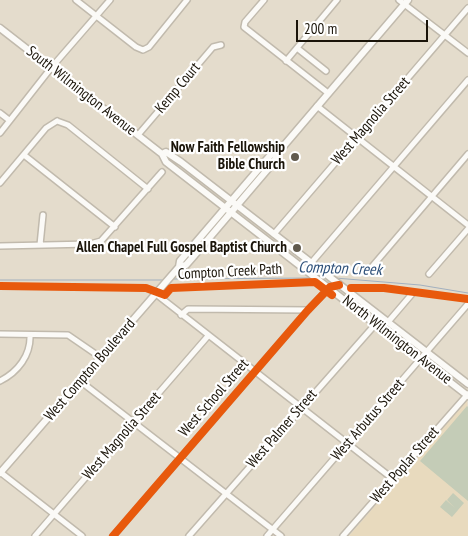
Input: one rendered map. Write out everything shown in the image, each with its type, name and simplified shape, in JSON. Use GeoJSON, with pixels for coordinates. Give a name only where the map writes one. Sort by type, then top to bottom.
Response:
{"type":"FeatureCollection","features":[{"type":"Feature","properties":{"kind":"main road","name":"West Compton Boulevard"},"geometry":{"type":"LineString","coordinates":[[229,209],[237,205],[273,163],[281,149],[404,1]]}},
{"type":"Feature","properties":{"kind":"main road","name":"South Wilmington Avenue"},"geometry":{"type":"LineString","coordinates":[[0,28],[162,154],[166,162],[229,209]]}},
{"type":"Feature","properties":{"kind":"main road","name":"West Compton Boulevard"},"geometry":{"type":"LineString","coordinates":[[0,473],[179,267],[189,261],[229,209],[231,201],[274,151],[281,149]]}},
{"type":"Feature","properties":{"kind":"main road","name":"South Wilmington Avenue"},"geometry":{"type":"LineString","coordinates":[[162,154],[166,152],[181,162],[237,205]]}},
{"type":"Feature","properties":{"kind":"main road","name":"North Wilmington Avenue"},"geometry":{"type":"LineString","coordinates":[[237,205],[468,384]]}},
{"type":"Feature","properties":{"kind":"main road","name":"North Wilmington Avenue"},"geometry":{"type":"LineString","coordinates":[[229,209],[468,395]]}},
{"type":"Feature","properties":{"kind":"street"},"geometry":{"type":"LineString","coordinates":[[76,0],[143,50],[149,47],[187,0]]}},
{"type":"Feature","properties":{"kind":"street"},"geometry":{"type":"LineString","coordinates":[[0,133],[51,68],[110,0]]}},
{"type":"Feature","properties":{"kind":"street"},"geometry":{"type":"LineString","coordinates":[[264,0],[245,22],[244,27],[328,93]]}},
{"type":"Feature","properties":{"kind":"street"},"geometry":{"type":"LineString","coordinates":[[286,60],[337,0]]}},
{"type":"Feature","properties":{"kind":"street"},"geometry":{"type":"LineString","coordinates":[[404,1],[468,53]]}},
{"type":"Feature","properties":{"kind":"street","name":"West Magnolia Street"},"geometry":{"type":"LineString","coordinates":[[274,234],[468,8]]}},
{"type":"Feature","properties":{"kind":"street","name":"Kemp Court"},"geometry":{"type":"LineString","coordinates":[[138,135],[213,47],[221,44]]}},
{"type":"Feature","properties":{"kind":"street"},"geometry":{"type":"LineString","coordinates":[[297,48],[326,71]]}},
{"type":"Feature","properties":{"kind":"street"},"geometry":{"type":"LineString","coordinates":[[308,270],[393,166],[468,80]]}},
{"type":"Feature","properties":{"kind":"street"},"geometry":{"type":"LineString","coordinates":[[317,106],[468,225]]}},
{"type":"Feature","properties":{"kind":"street"},"geometry":{"type":"LineString","coordinates":[[0,114],[9,120]]}},
{"type":"Feature","properties":{"kind":"street"},"geometry":{"type":"LineString","coordinates":[[0,183],[46,128],[56,119],[68,126],[148,189]]}},
{"type":"Feature","properties":{"kind":"street"},"geometry":{"type":"LineString","coordinates":[[370,269],[468,154]]}},
{"type":"Feature","properties":{"kind":"street"},"geometry":{"type":"LineString","coordinates":[[24,155],[115,227]]}},
{"type":"Feature","properties":{"kind":"street"},"geometry":{"type":"LineString","coordinates":[[0,246],[96,243],[106,238],[162,172]]}},
{"type":"Feature","properties":{"kind":"street"},"geometry":{"type":"LineString","coordinates":[[40,245],[43,215]]}},
{"type":"Feature","properties":{"kind":"street"},"geometry":{"type":"LineString","coordinates":[[429,274],[468,229]]}},
{"type":"Feature","properties":{"kind":"street"},"geometry":{"type":"LineString","coordinates":[[330,287],[339,285]]}},
{"type":"Feature","properties":{"kind":"street","name":"West School Street"},"geometry":{"type":"LineString","coordinates":[[113,536],[330,287]]}},
{"type":"Feature","properties":{"kind":"street"},"geometry":{"type":"LineString","coordinates":[[156,294],[393,479]]}},
{"type":"Feature","properties":{"kind":"street"},"geometry":{"type":"LineString","coordinates":[[378,325],[388,322],[412,294]]}},
{"type":"Feature","properties":{"kind":"street","name":"West Arbutus Street"},"geometry":{"type":"LineString","coordinates":[[267,536],[468,304]]}},
{"type":"Feature","properties":{"kind":"street"},"geometry":{"type":"LineString","coordinates":[[181,315],[188,309],[308,310]]}},
{"type":"Feature","properties":{"kind":"street","name":"West Palmer Street"},"geometry":{"type":"LineString","coordinates":[[189,536],[300,407],[373,327],[378,325]]}},
{"type":"Feature","properties":{"kind":"street"},"geometry":{"type":"LineString","coordinates":[[0,334],[68,335],[100,357]]}},
{"type":"Feature","properties":{"kind":"street"},"geometry":{"type":"LineString","coordinates":[[0,381],[10,374],[27,355],[30,335]]}},
{"type":"Feature","properties":{"kind":"street","name":"West Magnolia Street"},"geometry":{"type":"LineString","coordinates":[[35,536],[208,336]]}},
{"type":"Feature","properties":{"kind":"street"},"geometry":{"type":"LineString","coordinates":[[80,381],[281,536]]}},
{"type":"Feature","properties":{"kind":"street","name":"West Poplar Street"},"geometry":{"type":"LineString","coordinates":[[343,536],[468,395]]}},
{"type":"Feature","properties":{"kind":"street"},"geometry":{"type":"LineString","coordinates":[[0,473],[82,536]]}},
{"type":"Feature","properties":{"kind":"shaded area"},"geometry":{"type":"Polygon","coordinates":[[[467,400],[468,536],[349,536],[467,400]]]}},
{"type":"Feature","properties":{"kind":"green space"},"geometry":{"type":"Polygon","coordinates":[[[468,407],[468,501],[420,461],[468,407]]]}},
{"type":"Feature","properties":{"kind":"green space"},"geometry":{"type":"Polygon","coordinates":[[[453,493],[464,503],[452,517],[440,507],[446,500],[455,508],[447,500],[453,493]]]}},
{"type":"Feature","properties":{"kind":"waterway","name":"Compton Creek"},"geometry":{"type":"LineString","coordinates":[[172,279],[311,278]]}},
{"type":"Feature","properties":{"kind":"waterway","name":"Compton Creek"},"geometry":{"type":"LineString","coordinates":[[335,278],[420,285],[468,293]]}},
{"type":"Feature","properties":{"kind":"waterway","name":"Compton Creek"},"geometry":{"type":"LineString","coordinates":[[0,280],[163,280]]}},
{"type":"Feature","properties":{"kind":"cycle path","name":"Compton Creek Path"},"geometry":{"type":"LineString","coordinates":[[0,286],[146,288],[165,295],[171,288],[315,282],[332,295]]}},
{"type":"Feature","properties":{"kind":"cycle path"},"geometry":{"type":"LineString","coordinates":[[113,536],[308,310],[330,287],[339,285]]}},
{"type":"Feature","properties":{"kind":"cycle path"},"geometry":{"type":"LineString","coordinates":[[351,288],[384,288],[468,299]]}},
{"type":"Feature","properties":{"kind":"place","name":"Now Faith Fellowship Bible Church"},"geometry":{"type":"Point","coordinates":[295,157]}},
{"type":"Feature","properties":{"kind":"place","name":"Allen Chapel Full Gospel Baptist Church"},"geometry":{"type":"Point","coordinates":[297,248]}}]}
